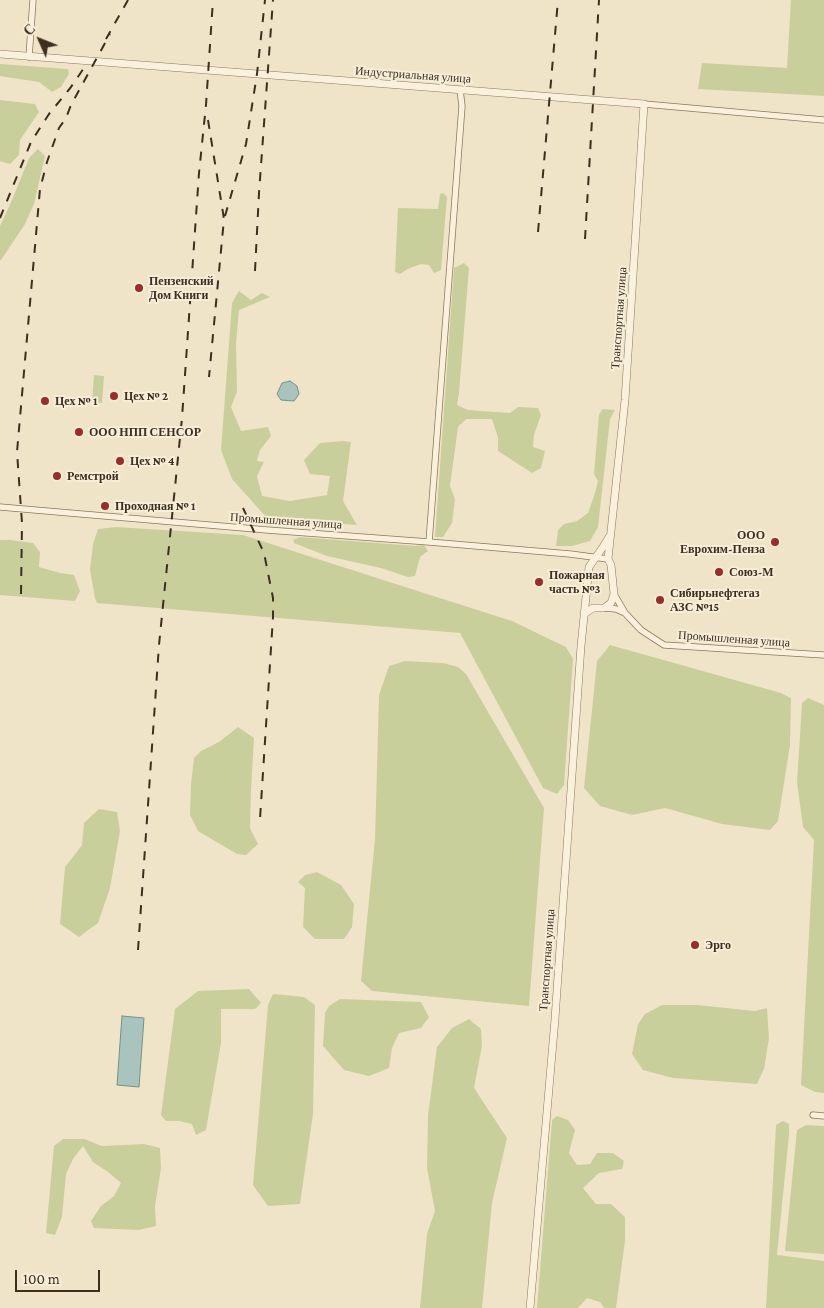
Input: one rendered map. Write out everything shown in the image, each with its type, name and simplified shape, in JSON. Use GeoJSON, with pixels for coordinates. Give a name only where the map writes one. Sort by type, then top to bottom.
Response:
{"type":"FeatureCollection","features":[{"type":"Feature","properties":{"kind":"street"},"geometry":{"type":"LineString","coordinates":[[29,56],[33,0]]}},
{"type":"Feature","properties":{"kind":"street","name":"Индустриальная улица"},"geometry":{"type":"LineString","coordinates":[[0,54],[722,110],[824,120]]}},
{"type":"Feature","properties":{"kind":"street"},"geometry":{"type":"LineString","coordinates":[[430,542],[461,115],[460,90]]}},
{"type":"Feature","properties":{"kind":"street","name":"Транспортная улица"},"geometry":{"type":"LineString","coordinates":[[614,594],[611,565],[608,559],[625,400],[644,104]]}},
{"type":"Feature","properties":{"kind":"street","name":"Промышленная улица"},"geometry":{"type":"LineString","coordinates":[[0,507],[260,530],[430,542],[608,559]]}},
{"type":"Feature","properties":{"kind":"street"},"geometry":{"type":"LineString","coordinates":[[570,554],[583,560],[589,567],[611,533]]}},
{"type":"Feature","properties":{"kind":"street","name":"Транспортная улица"},"geometry":{"type":"LineString","coordinates":[[530,1308],[555,1019],[589,567]]}},
{"type":"Feature","properties":{"kind":"street"},"geometry":{"type":"LineString","coordinates":[[604,608],[611,603],[614,594]]}},
{"type":"Feature","properties":{"kind":"street","name":"Промышленная улица"},"geometry":{"type":"LineString","coordinates":[[614,594],[625,613],[641,630],[664,645],[824,655]]}},
{"type":"Feature","properties":{"kind":"street"},"geometry":{"type":"LineString","coordinates":[[586,600],[593,608]]}},
{"type":"Feature","properties":{"kind":"street"},"geometry":{"type":"LineString","coordinates":[[584,614],[593,608],[616,609],[625,613]]}},
{"type":"Feature","properties":{"kind":"street"},"geometry":{"type":"LineString","coordinates":[[813,1116],[824,1116]]}},
{"type":"Feature","properties":{"kind":"green space"},"geometry":{"type":"Polygon","coordinates":[[[791,0],[824,0],[824,96],[698,89],[702,63],[787,68],[791,0]]]}},
{"type":"Feature","properties":{"kind":"green space"},"geometry":{"type":"Polygon","coordinates":[[[0,64],[68,69],[69,74],[61,87],[52,92],[39,82],[0,76],[0,64]]]}},
{"type":"Feature","properties":{"kind":"green space"},"geometry":{"type":"Polygon","coordinates":[[[0,100],[35,104],[39,112],[20,140],[19,155],[10,164],[0,161],[0,100]]]}},
{"type":"Feature","properties":{"kind":"green space"},"geometry":{"type":"Polygon","coordinates":[[[38,149],[45,156],[34,204],[25,224],[0,260],[0,226],[29,158],[38,149]]]}},
{"type":"Feature","properties":{"kind":"green space"},"geometry":{"type":"Polygon","coordinates":[[[443,193],[447,197],[441,270],[434,273],[429,265],[421,264],[400,274],[395,272],[398,208],[438,209],[440,194],[443,193]]]}},
{"type":"Feature","properties":{"kind":"green space"},"geometry":{"type":"Polygon","coordinates":[[[464,263],[469,268],[457,405],[468,410],[510,413],[518,407],[538,408],[541,415],[534,435],[533,447],[545,451],[541,468],[532,473],[498,451],[498,438],[492,419],[466,419],[458,427],[450,486],[455,499],[452,523],[443,537],[435,537],[454,268],[464,263]]]}},
{"type":"Feature","properties":{"kind":"green space"},"geometry":{"type":"Polygon","coordinates":[[[239,291],[251,300],[262,293],[270,297],[239,310],[236,343],[237,392],[231,407],[241,431],[268,427],[271,436],[260,450],[257,461],[264,462],[257,476],[262,496],[290,501],[327,495],[330,476],[310,474],[304,460],[320,443],[351,442],[343,501],[357,525],[267,518],[232,479],[221,450],[232,303],[239,291]]]}},
{"type":"Feature","properties":{"kind":"green space"},"geometry":{"type":"Polygon","coordinates":[[[94,375],[104,376],[102,403],[92,402],[94,375]]]}},
{"type":"Feature","properties":{"kind":"green space"},"geometry":{"type":"Polygon","coordinates":[[[603,409],[615,410],[610,419],[598,527],[590,541],[572,546],[556,546],[558,530],[564,524],[577,521],[588,513],[595,493],[598,481],[594,474],[599,414],[603,409]]]}},
{"type":"Feature","properties":{"kind":"green space"},"geometry":{"type":"Polygon","coordinates":[[[116,527],[243,535],[512,621],[566,647],[573,659],[564,785],[557,794],[543,788],[460,633],[97,603],[90,570],[93,544],[98,529],[116,527]]]}},
{"type":"Feature","properties":{"kind":"green space"},"geometry":{"type":"Polygon","coordinates":[[[300,537],[415,546],[424,545],[428,551],[420,557],[415,576],[408,577],[381,568],[327,556],[294,543],[293,540],[300,537]]]}},
{"type":"Feature","properties":{"kind":"green space"},"geometry":{"type":"Polygon","coordinates":[[[0,540],[33,543],[40,552],[39,567],[74,575],[80,591],[75,601],[0,595],[0,540]]]}},
{"type":"Feature","properties":{"kind":"green space"},"geometry":{"type":"Polygon","coordinates":[[[610,645],[781,693],[791,698],[790,745],[778,821],[770,830],[722,824],[665,808],[632,815],[600,806],[584,788],[597,661],[610,645]]]}},
{"type":"Feature","properties":{"kind":"green space"},"geometry":{"type":"Polygon","coordinates":[[[405,661],[443,663],[458,667],[466,674],[544,808],[529,1006],[372,991],[361,981],[375,839],[379,695],[389,666],[405,661]]]}},
{"type":"Feature","properties":{"kind":"green space"},"geometry":{"type":"Polygon","coordinates":[[[808,698],[824,705],[824,1093],[815,1092],[801,1085],[814,840],[803,827],[797,782],[802,703],[808,698]]]}},
{"type":"Feature","properties":{"kind":"green space"},"geometry":{"type":"Polygon","coordinates":[[[238,727],[254,738],[250,828],[258,844],[246,855],[237,854],[198,831],[190,815],[194,758],[201,751],[219,742],[238,727]]]}},
{"type":"Feature","properties":{"kind":"green space"},"geometry":{"type":"Polygon","coordinates":[[[99,809],[117,812],[120,831],[110,888],[98,923],[79,937],[60,924],[65,867],[82,845],[84,823],[99,809]]]}},
{"type":"Feature","properties":{"kind":"green space"},"geometry":{"type":"Polygon","coordinates":[[[317,872],[341,885],[354,904],[352,927],[344,939],[315,939],[303,927],[305,888],[298,882],[305,875],[317,872]]]}},
{"type":"Feature","properties":{"kind":"green space"},"geometry":{"type":"Polygon","coordinates":[[[249,989],[261,1003],[255,1009],[221,1009],[221,1043],[206,1130],[196,1135],[192,1124],[166,1121],[161,1115],[175,1009],[198,991],[249,989]]]}},
{"type":"Feature","properties":{"kind":"green space"},"geometry":{"type":"Polygon","coordinates":[[[273,994],[304,997],[315,1005],[313,1114],[300,1204],[268,1206],[253,1185],[268,1005],[273,994]]]}},
{"type":"Feature","properties":{"kind":"green space"},"geometry":{"type":"Polygon","coordinates":[[[340,999],[421,1002],[429,1017],[421,1028],[399,1033],[392,1048],[389,1068],[369,1076],[344,1070],[323,1046],[325,1013],[329,1006],[340,999]]]}},
{"type":"Feature","properties":{"kind":"green space"},"geometry":{"type":"Polygon","coordinates":[[[662,1005],[697,1005],[755,1011],[767,1008],[769,1038],[764,1069],[757,1084],[673,1078],[643,1070],[632,1054],[638,1024],[645,1014],[662,1005]]]}},
{"type":"Feature","properties":{"kind":"green space"},"geometry":{"type":"Polygon","coordinates":[[[469,1019],[481,1029],[482,1046],[474,1088],[507,1138],[492,1203],[482,1308],[420,1308],[427,1234],[435,1211],[427,1168],[428,1115],[437,1047],[452,1028],[469,1019]]]}},
{"type":"Feature","properties":{"kind":"green space"},"geometry":{"type":"Polygon","coordinates":[[[557,1116],[568,1120],[575,1130],[569,1153],[577,1165],[590,1164],[597,1153],[613,1153],[624,1161],[622,1169],[599,1173],[583,1188],[596,1204],[611,1204],[625,1217],[625,1241],[616,1308],[604,1308],[600,1302],[587,1298],[578,1308],[537,1308],[552,1120],[557,1116]]]}},
{"type":"Feature","properties":{"kind":"green space"},"geometry":{"type":"Polygon","coordinates":[[[783,1121],[789,1124],[789,1135],[777,1255],[824,1261],[824,1308],[766,1308],[776,1125],[783,1121]]]}},
{"type":"Feature","properties":{"kind":"green space"},"geometry":{"type":"Polygon","coordinates":[[[806,1125],[824,1126],[824,1254],[785,1251],[797,1130],[806,1125]]]}},
{"type":"Feature","properties":{"kind":"green space"},"geometry":{"type":"Polygon","coordinates":[[[63,1139],[84,1139],[102,1146],[144,1144],[160,1148],[161,1168],[155,1206],[156,1226],[139,1230],[94,1228],[91,1221],[101,1206],[114,1196],[121,1183],[93,1162],[83,1146],[73,1159],[66,1174],[62,1217],[55,1235],[46,1233],[54,1146],[63,1139]]]}},
{"type":"Feature","properties":{"kind":"water"},"geometry":{"type":"Polygon","coordinates":[[[290,381],[297,386],[299,394],[294,401],[281,400],[277,394],[282,383],[290,381]]]}},
{"type":"Feature","properties":{"kind":"water"},"geometry":{"type":"Polygon","coordinates":[[[122,1016],[144,1018],[139,1087],[117,1085],[122,1016]]]}},
{"type":"Feature","properties":{"kind":"railway"},"geometry":{"type":"LineString","coordinates":[[106,39],[128,0]]}},
{"type":"Feature","properties":{"kind":"railway"},"geometry":{"type":"LineString","coordinates":[[138,950],[159,645],[182,418],[213,0]]}},
{"type":"Feature","properties":{"kind":"railway"},"geometry":{"type":"LineString","coordinates":[[225,216],[246,144],[257,74],[265,0]]}},
{"type":"Feature","properties":{"kind":"railway"},"geometry":{"type":"LineString","coordinates":[[255,271],[273,0]]}},
{"type":"Feature","properties":{"kind":"railway"},"geometry":{"type":"LineString","coordinates":[[538,232],[558,0]]}},
{"type":"Feature","properties":{"kind":"railway"},"geometry":{"type":"LineString","coordinates":[[585,239],[599,0]]}},
{"type":"Feature","properties":{"kind":"railway"},"geometry":{"type":"LineString","coordinates":[[21,594],[22,523],[17,452],[40,189],[59,128],[110,34]]}},
{"type":"Feature","properties":{"kind":"railway"},"geometry":{"type":"LineString","coordinates":[[0,218],[31,142],[49,114],[86,65]]}},
{"type":"Feature","properties":{"kind":"railway"},"geometry":{"type":"LineString","coordinates":[[208,120],[224,219],[209,377]]}},
{"type":"Feature","properties":{"kind":"railway"},"geometry":{"type":"LineString","coordinates":[[243,508],[264,553],[273,598],[260,819]]}},
{"type":"Feature","properties":{"kind":"place","name":"Пензенский Дом Книги"},"geometry":{"type":"Point","coordinates":[139,288]}},
{"type":"Feature","properties":{"kind":"place","name":"Цех № 2"},"geometry":{"type":"Point","coordinates":[114,396]}},
{"type":"Feature","properties":{"kind":"place","name":"Цех № 1"},"geometry":{"type":"Point","coordinates":[45,401]}},
{"type":"Feature","properties":{"kind":"place","name":"ООО НПП СЕНСОР"},"geometry":{"type":"Point","coordinates":[79,432]}},
{"type":"Feature","properties":{"kind":"place","name":"Цех № 4"},"geometry":{"type":"Point","coordinates":[120,461]}},
{"type":"Feature","properties":{"kind":"place","name":"Ремстрой"},"geometry":{"type":"Point","coordinates":[57,476]}},
{"type":"Feature","properties":{"kind":"place","name":"Проходная № 1"},"geometry":{"type":"Point","coordinates":[105,506]}},
{"type":"Feature","properties":{"kind":"place","name":"ООО Еврохим-Пенза"},"geometry":{"type":"Point","coordinates":[775,542]}},
{"type":"Feature","properties":{"kind":"place","name":"Союз-М"},"geometry":{"type":"Point","coordinates":[719,572]}},
{"type":"Feature","properties":{"kind":"place","name":"Пожарная часть №3"},"geometry":{"type":"Point","coordinates":[539,582]}},
{"type":"Feature","properties":{"kind":"place","name":"Сибирьнефтегаз АЗС №15"},"geometry":{"type":"Point","coordinates":[660,600]}},
{"type":"Feature","properties":{"kind":"place","name":"Эрго"},"geometry":{"type":"Point","coordinates":[695,945]}}]}
